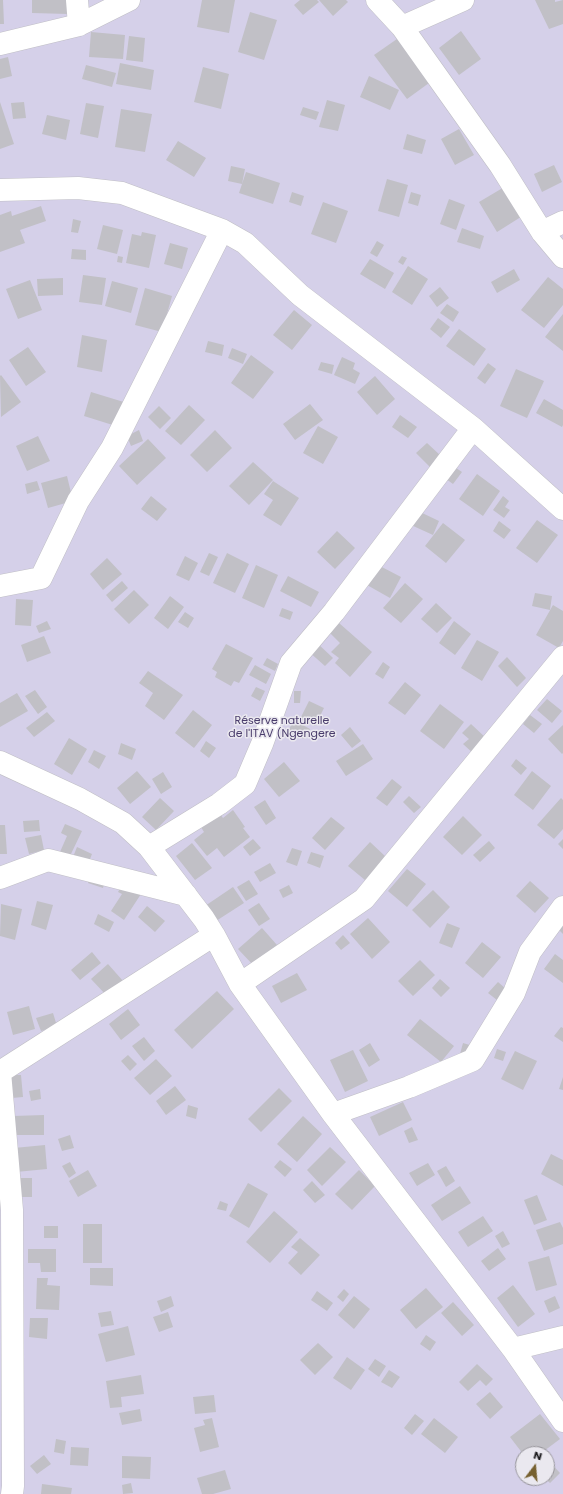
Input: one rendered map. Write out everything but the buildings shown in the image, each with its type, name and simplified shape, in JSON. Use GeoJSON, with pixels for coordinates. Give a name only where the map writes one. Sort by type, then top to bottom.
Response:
{"type":"FeatureCollection","features":[{"type":"Feature","properties":{"kind":"street"},"geometry":{"type":"LineString","coordinates":[[77,0],[79,25]]}},
{"type":"Feature","properties":{"kind":"street"},"geometry":{"type":"LineString","coordinates":[[0,44],[79,25],[129,0]]}},
{"type":"Feature","properties":{"kind":"street"},"geometry":{"type":"LineString","coordinates":[[377,0],[402,27],[500,165],[542,232],[563,258]]}},
{"type":"Feature","properties":{"kind":"street"},"geometry":{"type":"LineString","coordinates":[[402,27],[463,0]]}},
{"type":"Feature","properties":{"kind":"street"},"geometry":{"type":"LineString","coordinates":[[0,190],[78,188],[122,193],[222,230],[245,243],[300,295],[473,428],[563,509]]}},
{"type":"Feature","properties":{"kind":"street"},"geometry":{"type":"LineString","coordinates":[[542,232],[563,222]]}},
{"type":"Feature","properties":{"kind":"street"},"geometry":{"type":"LineString","coordinates":[[0,586],[41,578],[78,501],[112,448],[222,230]]}},
{"type":"Feature","properties":{"kind":"street"},"geometry":{"type":"LineString","coordinates":[[149,848],[219,804],[244,784],[262,744],[291,663],[334,612],[473,428]]}},
{"type":"Feature","properties":{"kind":"street"},"geometry":{"type":"LineString","coordinates":[[240,984],[364,899],[563,657]]}},
{"type":"Feature","properties":{"kind":"street"},"geometry":{"type":"LineString","coordinates":[[0,762],[80,799],[123,823],[149,848],[186,895],[214,935],[240,984],[333,1114],[513,1349],[563,1421]]}},
{"type":"Feature","properties":{"kind":"street"},"geometry":{"type":"LineString","coordinates":[[0,878],[48,860],[186,895]]}},
{"type":"Feature","properties":{"kind":"street"},"geometry":{"type":"LineString","coordinates":[[333,1114],[409,1087],[473,1060],[514,993],[530,952],[563,907]]}},
{"type":"Feature","properties":{"kind":"street"},"geometry":{"type":"LineString","coordinates":[[12,1494],[13,1486],[7,1351],[12,1210],[0,1072],[214,935]]}},
{"type":"Feature","properties":{"kind":"street"},"geometry":{"type":"LineString","coordinates":[[513,1349],[563,1337]]}},
{"type":"Feature","properties":{"kind":"green space","name":"Réserve naturelle de l'ITAV (Ngengere"},"geometry":{"type":"Polygon","coordinates":[[[0,0],[563,0],[563,1494],[0,1494],[0,0]]]}}]}
